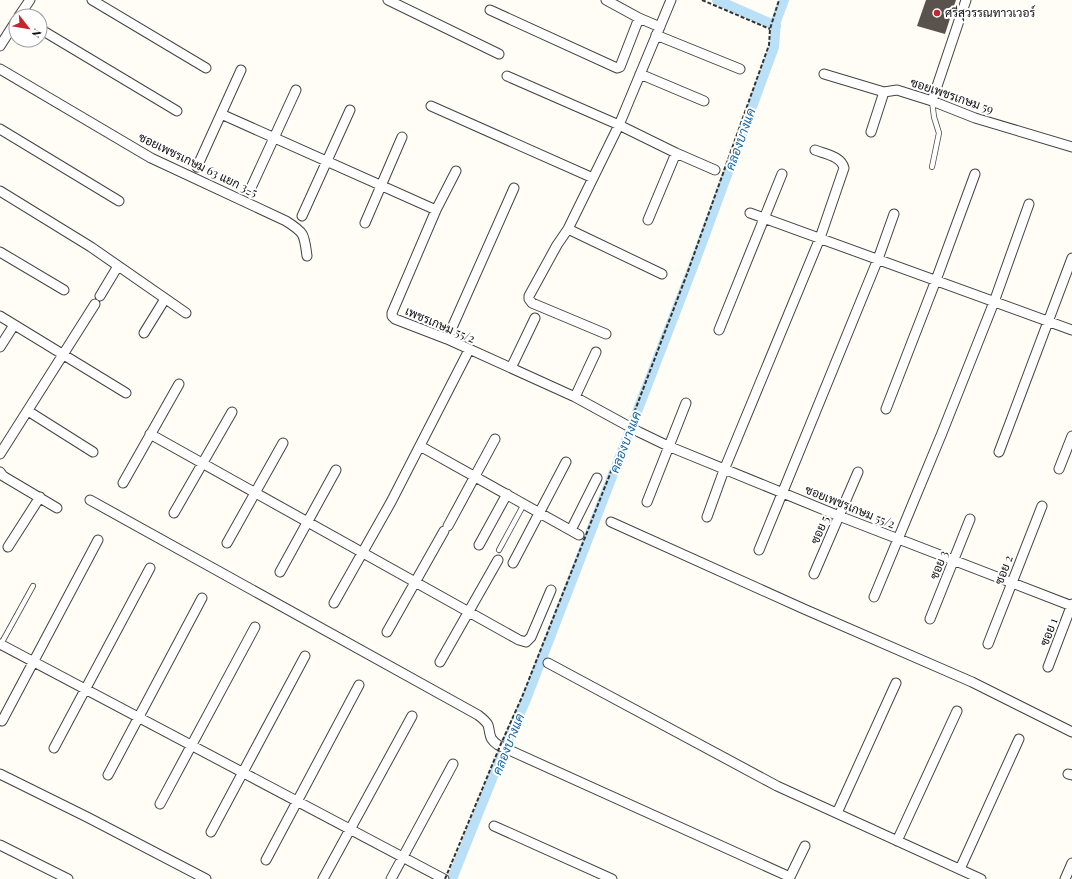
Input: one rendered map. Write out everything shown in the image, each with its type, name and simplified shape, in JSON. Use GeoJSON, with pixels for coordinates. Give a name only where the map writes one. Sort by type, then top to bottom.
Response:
{"type":"FeatureCollection","features":[{"type":"Feature","properties":{"kind":"street"},"geometry":{"type":"LineString","coordinates":[[92,0],[206,68]]}},
{"type":"Feature","properties":{"kind":"street"},"geometry":{"type":"LineString","coordinates":[[388,0],[499,54]]}},
{"type":"Feature","properties":{"kind":"street"},"geometry":{"type":"LineString","coordinates":[[606,0],[623,4],[658,31],[740,69]]}},
{"type":"Feature","properties":{"kind":"street"},"geometry":{"type":"LineString","coordinates":[[606,334],[532,303],[529,299],[557,245],[568,229],[619,125],[671,0]]}},
{"type":"Feature","properties":{"kind":"street"},"geometry":{"type":"LineString","coordinates":[[932,101],[966,0]]}},
{"type":"Feature","properties":{"kind":"street"},"geometry":{"type":"LineString","coordinates":[[490,10],[617,68],[620,67],[640,18]]}},
{"type":"Feature","properties":{"kind":"street"},"geometry":{"type":"LineString","coordinates":[[0,46],[8,34]]}},
{"type":"Feature","properties":{"kind":"street"},"geometry":{"type":"LineString","coordinates":[[48,34],[177,111]]}},
{"type":"Feature","properties":{"kind":"street","name":"ซอยเพชรเกษม 63 แยก 3-5"},"geometry":{"type":"LineString","coordinates":[[0,69],[151,158],[286,221],[303,233],[307,256]]}},
{"type":"Feature","properties":{"kind":"street"},"geometry":{"type":"LineString","coordinates":[[197,167],[241,70]]}},
{"type":"Feature","properties":{"kind":"street"},"geometry":{"type":"LineString","coordinates":[[640,74],[704,101]]}},
{"type":"Feature","properties":{"kind":"street","name":"ซอยเพชรเกษม 59"},"geometry":{"type":"LineString","coordinates":[[824,74],[884,92],[897,90],[932,101],[975,118],[1072,147]]}},
{"type":"Feature","properties":{"kind":"street"},"geometry":{"type":"LineString","coordinates":[[507,76],[619,125],[715,170]]}},
{"type":"Feature","properties":{"kind":"street"},"geometry":{"type":"LineString","coordinates":[[250,190],[296,90]]}},
{"type":"Feature","properties":{"kind":"street"},"geometry":{"type":"LineString","coordinates":[[871,132],[884,92]]}},
{"type":"Feature","properties":{"kind":"street"},"geometry":{"type":"LineString","coordinates":[[431,106],[593,178]]}},
{"type":"Feature","properties":{"kind":"street"},"geometry":{"type":"LineString","coordinates":[[302,216],[350,110]]}},
{"type":"Feature","properties":{"kind":"street"},"geometry":{"type":"LineString","coordinates":[[221,114],[436,210]]}},
{"type":"Feature","properties":{"kind":"street"},"geometry":{"type":"LineString","coordinates":[[0,130],[119,201]]}},
{"type":"Feature","properties":{"kind":"street"},"geometry":{"type":"LineString","coordinates":[[365,223],[402,137]]}},
{"type":"Feature","properties":{"kind":"street"},"geometry":{"type":"LineString","coordinates":[[707,517],[724,470],[820,238],[844,168],[843,163],[836,158],[815,150]]}},
{"type":"Feature","properties":{"kind":"street"},"geometry":{"type":"LineString","coordinates":[[648,220],[676,153]]}},
{"type":"Feature","properties":{"kind":"street","name":"เพชรเกษม 55/2"},"geometry":{"type":"LineString","coordinates":[[456,171],[436,210],[392,316],[395,319],[447,339],[575,397],[626,425]]}},
{"type":"Feature","properties":{"kind":"street"},"geometry":{"type":"LineString","coordinates":[[719,330],[782,174]]}},
{"type":"Feature","properties":{"kind":"street"},"geometry":{"type":"LineString","coordinates":[[886,409],[975,174]]}},
{"type":"Feature","properties":{"kind":"street"},"geometry":{"type":"LineString","coordinates":[[447,339],[514,188]]}},
{"type":"Feature","properties":{"kind":"street"},"geometry":{"type":"LineString","coordinates":[[0,191],[91,247],[186,313]]}},
{"type":"Feature","properties":{"kind":"street"},"geometry":{"type":"LineString","coordinates":[[874,597],[994,302],[1029,204]]}},
{"type":"Feature","properties":{"kind":"street"},"geometry":{"type":"LineString","coordinates":[[750,213],[1072,330]]}},
{"type":"Feature","properties":{"kind":"street"},"geometry":{"type":"LineString","coordinates":[[759,550],[878,259],[894,214]]}},
{"type":"Feature","properties":{"kind":"street"},"geometry":{"type":"LineString","coordinates":[[568,229],[662,274]]}},
{"type":"Feature","properties":{"kind":"street"},"geometry":{"type":"LineString","coordinates":[[0,252],[64,290]]}},
{"type":"Feature","properties":{"kind":"street"},"geometry":{"type":"LineString","coordinates":[[999,452],[1072,258]]}},
{"type":"Feature","properties":{"kind":"street"},"geometry":{"type":"LineString","coordinates":[[100,296],[118,266]]}},
{"type":"Feature","properties":{"kind":"street"},"geometry":{"type":"LineString","coordinates":[[144,333],[165,299]]}},
{"type":"Feature","properties":{"kind":"street"},"geometry":{"type":"LineString","coordinates":[[0,454],[95,304]]}},
{"type":"Feature","properties":{"kind":"street"},"geometry":{"type":"LineString","coordinates":[[0,316],[126,393]]}},
{"type":"Feature","properties":{"kind":"street"},"geometry":{"type":"LineString","coordinates":[[511,368],[536,318]]}},
{"type":"Feature","properties":{"kind":"street"},"geometry":{"type":"LineString","coordinates":[[0,347],[14,325]]}},
{"type":"Feature","properties":{"kind":"street"},"geometry":{"type":"LineString","coordinates":[[334,603],[391,502],[469,350]]}},
{"type":"Feature","properties":{"kind":"street"},"geometry":{"type":"LineString","coordinates":[[575,397],[596,352]]}},
{"type":"Feature","properties":{"kind":"street"},"geometry":{"type":"LineString","coordinates":[[123,483],[179,384]]}},
{"type":"Feature","properties":{"kind":"street"},"geometry":{"type":"LineString","coordinates":[[647,502],[686,403]]}},
{"type":"Feature","properties":{"kind":"street"},"geometry":{"type":"LineString","coordinates":[[28,412],[93,452]]}},
{"type":"Feature","properties":{"kind":"street"},"geometry":{"type":"LineString","coordinates":[[174,513],[232,412]]}},
{"type":"Feature","properties":{"kind":"street","name":"ซอยเพชรเกษม 55/2"},"geometry":{"type":"LineString","coordinates":[[626,425],[668,446],[724,470],[1012,584],[1072,605]]}},
{"type":"Feature","properties":{"kind":"street"},"geometry":{"type":"LineString","coordinates":[[150,434],[519,640],[526,642],[531,637],[551,590]]}},
{"type":"Feature","properties":{"kind":"street"},"geometry":{"type":"LineString","coordinates":[[1059,469],[1072,436]]}},
{"type":"Feature","properties":{"kind":"street"},"geometry":{"type":"LineString","coordinates":[[387,632],[476,476],[495,439]]}},
{"type":"Feature","properties":{"kind":"street"},"geometry":{"type":"LineString","coordinates":[[226,543],[283,443]]}},
{"type":"Feature","properties":{"kind":"street"},"geometry":{"type":"LineString","coordinates":[[420,446],[476,476],[575,533],[597,478]]}},
{"type":"Feature","properties":{"kind":"street"},"geometry":{"type":"LineString","coordinates":[[513,563],[566,462]]}},
{"type":"Feature","properties":{"kind":"street"},"geometry":{"type":"LineString","coordinates":[[280,572],[336,470]]}},
{"type":"Feature","properties":{"kind":"street"},"geometry":{"type":"LineString","coordinates":[[0,472],[3,476],[57,508]]}},
{"type":"Feature","properties":{"kind":"street","name":"ซอย 5"},"geometry":{"type":"LineString","coordinates":[[814,574],[858,472]]}},
{"type":"Feature","properties":{"kind":"street"},"geometry":{"type":"LineString","coordinates":[[479,545],[507,494]]}},
{"type":"Feature","properties":{"kind":"street"},"geometry":{"type":"LineString","coordinates":[[8,547],[40,497]]}},
{"type":"Feature","properties":{"kind":"street"},"geometry":{"type":"LineString","coordinates":[[90,500],[478,715],[485,720],[488,725],[489,734],[493,741],[501,746],[789,878],[805,846]]}},
{"type":"Feature","properties":{"kind":"street","name":"ซอย 2"},"geometry":{"type":"LineString","coordinates":[[988,644],[1042,506]]}},
{"type":"Feature","properties":{"kind":"street","name":"ซอย 3"},"geometry":{"type":"LineString","coordinates":[[930,619],[970,519]]}},
{"type":"Feature","properties":{"kind":"street"},"geometry":{"type":"LineString","coordinates":[[611,522],[804,609],[972,682],[1072,732]]}},
{"type":"Feature","properties":{"kind":"street"},"geometry":{"type":"LineString","coordinates":[[2,721],[98,540]]}},
{"type":"Feature","properties":{"kind":"street"},"geometry":{"type":"LineString","coordinates":[[440,662],[498,555]]}},
{"type":"Feature","properties":{"kind":"street"},"geometry":{"type":"LineString","coordinates":[[54,748],[150,568]]}},
{"type":"Feature","properties":{"kind":"street"},"geometry":{"type":"LineString","coordinates":[[108,775],[202,598]]}},
{"type":"Feature","properties":{"kind":"street","name":"ซอย 1"},"geometry":{"type":"LineString","coordinates":[[1048,667],[1072,605]]}},
{"type":"Feature","properties":{"kind":"street"},"geometry":{"type":"LineString","coordinates":[[160,804],[255,627]]}},
{"type":"Feature","properties":{"kind":"street"},"geometry":{"type":"LineString","coordinates":[[0,645],[445,879]]}},
{"type":"Feature","properties":{"kind":"street"},"geometry":{"type":"LineString","coordinates":[[211,832],[305,656]]}},
{"type":"Feature","properties":{"kind":"street"},"geometry":{"type":"LineString","coordinates":[[548,663],[777,786],[981,879]]}},
{"type":"Feature","properties":{"kind":"street"},"geometry":{"type":"LineString","coordinates":[[836,812],[896,683]]}},
{"type":"Feature","properties":{"kind":"street"},"geometry":{"type":"LineString","coordinates":[[266,860],[359,685]]}},
{"type":"Feature","properties":{"kind":"street"},"geometry":{"type":"LineString","coordinates":[[897,841],[957,711]]}},
{"type":"Feature","properties":{"kind":"street"},"geometry":{"type":"LineString","coordinates":[[323,879],[412,716]]}},
{"type":"Feature","properties":{"kind":"street"},"geometry":{"type":"LineString","coordinates":[[960,869],[1019,739]]}},
{"type":"Feature","properties":{"kind":"street"},"geometry":{"type":"LineString","coordinates":[[391,879],[453,764]]}},
{"type":"Feature","properties":{"kind":"street"},"geometry":{"type":"LineString","coordinates":[[0,774],[206,879]]}},
{"type":"Feature","properties":{"kind":"street"},"geometry":{"type":"LineString","coordinates":[[494,826],[612,879]]}},
{"type":"Feature","properties":{"kind":"street"},"geometry":{"type":"LineString","coordinates":[[0,845],[68,879]]}},
{"type":"Feature","properties":{"kind":"street"},"geometry":{"type":"LineString","coordinates":[[1065,879],[1072,863]]}},
{"type":"Feature","properties":{"kind":"lane"},"geometry":{"type":"LineString","coordinates":[[932,101],[934,117],[939,133],[932,167]]}},
{"type":"Feature","properties":{"kind":"lane"},"geometry":{"type":"LineString","coordinates":[[498,555],[524,504]]}},
{"type":"Feature","properties":{"kind":"lane"},"geometry":{"type":"LineString","coordinates":[[0,645],[33,586]]}},
{"type":"Feature","properties":{"kind":"path"},"geometry":{"type":"LineString","coordinates":[[702,0],[770,29]]}},
{"type":"Feature","properties":{"kind":"path"},"geometry":{"type":"LineString","coordinates":[[445,879],[522,697],[626,425],[684,281],[768,45],[770,29],[779,0]]}},
{"type":"Feature","properties":{"kind":"building","name":"ศรีสุวรรณทาวเวอร์"},"geometry":{"type":"Polygon","coordinates":[[[926,0],[956,0],[945,34],[917,26],[926,0]]]}},
{"type":"Feature","properties":{"kind":"waterway"},"geometry":{"type":"LineString","coordinates":[[717,0],[776,26]]}},
{"type":"Feature","properties":{"kind":"waterway","name":"คลองบางแค"},"geometry":{"type":"LineString","coordinates":[[452,879],[506,744],[525,702],[696,259],[774,47],[776,21],[784,0]]}},
{"type":"Feature","properties":{"kind":"place","name":"ศรีสุวรรณทาวเวอร์"},"geometry":{"type":"Point","coordinates":[937,13]}}]}
